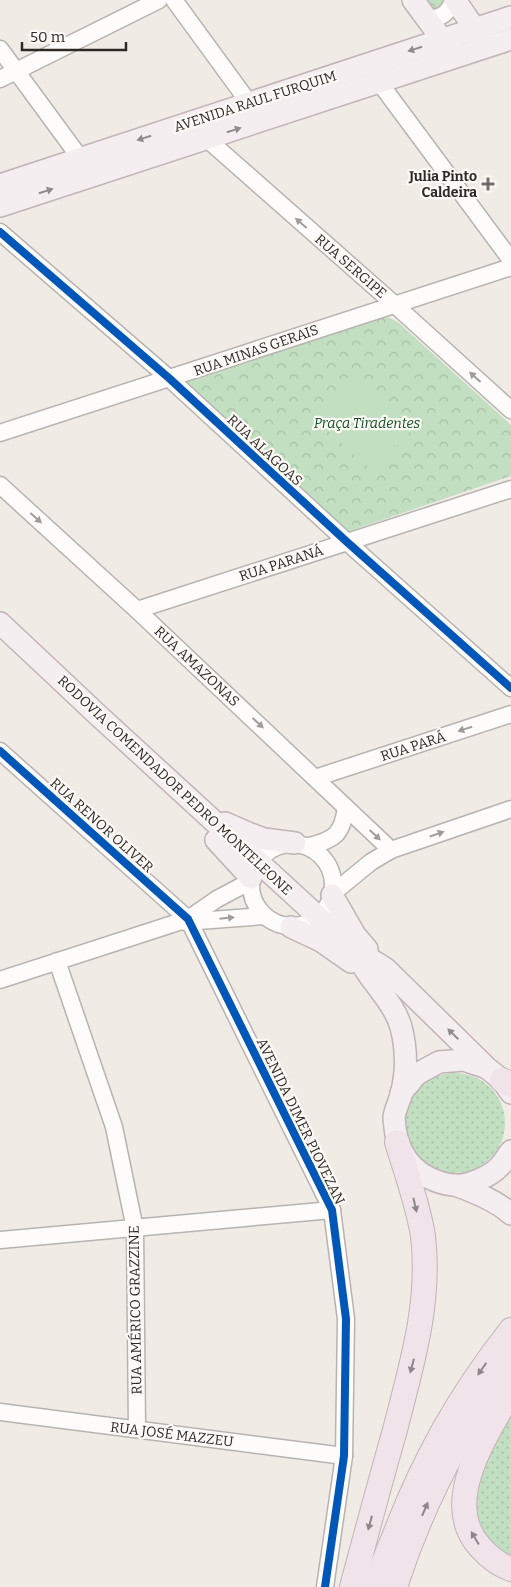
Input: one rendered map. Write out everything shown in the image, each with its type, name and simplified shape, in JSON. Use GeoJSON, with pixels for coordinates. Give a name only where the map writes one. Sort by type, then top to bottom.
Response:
{"type":"FeatureCollection","features":[{"type":"Feature","properties":{"kind":"highway"},"geometry":{"type":"LineString","coordinates":[[352,1587],[422,1319],[425,1278],[422,1236],[413,1196],[397,1142]]}},
{"type":"Feature","properties":{"kind":"highway"},"geometry":{"type":"LineString","coordinates":[[375,1587],[404,1512],[438,1438],[464,1395],[511,1330]]}},
{"type":"Feature","properties":{"kind":"highway"},"geometry":{"type":"LineString","coordinates":[[395,1587],[427,1503],[456,1445],[490,1390],[511,1362]]}},
{"type":"Feature","properties":{"kind":"highway"},"geometry":{"type":"LineString","coordinates":[[511,1392],[488,1432],[472,1466],[466,1488],[464,1506],[466,1523],[476,1542],[488,1555],[505,1567],[511,1568]]}},
{"type":"Feature","properties":{"kind":"main road"},"geometry":{"type":"LineString","coordinates":[[413,0],[456,58]]}},
{"type":"Feature","properties":{"kind":"main road"},"geometry":{"type":"LineString","coordinates":[[454,0],[488,47]]}},
{"type":"Feature","properties":{"kind":"main road","name":"AVENIDA RAUL FURQUIM"},"geometry":{"type":"LineString","coordinates":[[0,206],[189,123],[511,17]]}},
{"type":"Feature","properties":{"kind":"main road","name":"AVENIDA RAUL FURQUIM"},"geometry":{"type":"LineString","coordinates":[[0,186],[206,139],[511,39]]}},
{"type":"Feature","properties":{"kind":"main road","name":"RODOVIA COMENDADOR PEDRO MONTELEONE"},"geometry":{"type":"LineString","coordinates":[[0,623],[199,807],[253,873],[318,917],[380,975],[503,1081]]}},
{"type":"Feature","properties":{"kind":"main road"},"geometry":{"type":"LineString","coordinates":[[140,754],[253,873]]}},
{"type":"Feature","properties":{"kind":"main road"},"geometry":{"type":"LineString","coordinates":[[199,807],[219,820],[264,839],[302,844]]}},
{"type":"Feature","properties":{"kind":"main road"},"geometry":{"type":"LineString","coordinates":[[333,894],[355,935],[369,953],[380,975]]}},
{"type":"Feature","properties":{"kind":"main road"},"geometry":{"type":"LineString","coordinates":[[291,926],[321,941],[349,960],[380,975]]}},
{"type":"Feature","properties":{"kind":"main road","name":"RODOVIA COMENDADOR PEDRO MONTELEONE"},"geometry":{"type":"LineString","coordinates":[[380,975],[389,1002],[400,1025],[406,1060],[401,1093],[394,1117],[397,1142]]}},
{"type":"Feature","properties":{"kind":"main road"},"geometry":{"type":"LineString","coordinates":[[401,1093],[417,1074],[439,1062],[464,1060],[503,1081]]}},
{"type":"Feature","properties":{"kind":"main road"},"geometry":{"type":"LineString","coordinates":[[397,1142],[406,1159],[419,1172],[436,1182],[455,1185],[481,1195],[511,1214]]}},
{"type":"Feature","properties":{"kind":"main road"},"geometry":{"type":"LineString","coordinates":[[455,1185],[479,1181],[499,1168],[511,1151]]}},
{"type":"Feature","properties":{"kind":"street"},"geometry":{"type":"LineString","coordinates":[[0,79],[159,0]]}},
{"type":"Feature","properties":{"kind":"street"},"geometry":{"type":"LineString","coordinates":[[174,0],[263,121]]}},
{"type":"Feature","properties":{"kind":"street"},"geometry":{"type":"LineString","coordinates":[[427,18],[434,19],[443,16],[454,0]]}},
{"type":"Feature","properties":{"kind":"street"},"geometry":{"type":"LineString","coordinates":[[0,48],[87,167]]}},
{"type":"Feature","properties":{"kind":"street"},"geometry":{"type":"LineString","coordinates":[[379,82],[511,260]]}},
{"type":"Feature","properties":{"kind":"street","name":"RUA SERGIPE"},"geometry":{"type":"LineString","coordinates":[[189,123],[511,410]]}},
{"type":"Feature","properties":{"kind":"street","name":"RUA ALAGOAS"},"geometry":{"type":"LineString","coordinates":[[0,232],[170,379],[347,542],[511,688]]}},
{"type":"Feature","properties":{"kind":"street","name":"RUA MINAS GERAIS"},"geometry":{"type":"LineString","coordinates":[[0,432],[170,379],[511,267]]}},
{"type":"Feature","properties":{"kind":"street","name":"RUA AMAZONAS"},"geometry":{"type":"LineString","coordinates":[[0,485],[137,610],[391,850]]}},
{"type":"Feature","properties":{"kind":"street","name":"RUA PARANÁ"},"geometry":{"type":"LineString","coordinates":[[137,610],[511,489]]}},
{"type":"Feature","properties":{"kind":"street","name":"RUA PARÁ"},"geometry":{"type":"LineString","coordinates":[[315,778],[511,714]]}},
{"type":"Feature","properties":{"kind":"street","name":"RUA RENOR OLIVER"},"geometry":{"type":"LineString","coordinates":[[0,751],[184,921]]}},
{"type":"Feature","properties":{"kind":"street"},"geometry":{"type":"LineString","coordinates":[[184,921],[253,873],[268,851],[281,844],[328,842],[336,835],[344,822],[346,808]]}},
{"type":"Feature","properties":{"kind":"street"},"geometry":{"type":"LineString","coordinates":[[333,894],[371,862],[391,850],[511,809]]}},
{"type":"Feature","properties":{"kind":"street"},"geometry":{"type":"LineString","coordinates":[[253,873],[251,892],[256,905],[264,916],[276,924],[291,926],[310,923],[328,906],[333,894],[334,879],[330,866],[321,854],[302,844]]}},
{"type":"Feature","properties":{"kind":"street"},"geometry":{"type":"LineString","coordinates":[[0,980],[184,921],[264,916]]}},
{"type":"Feature","properties":{"kind":"street","name":"AVENIDA DIMER PIOVEZAN"},"geometry":{"type":"LineString","coordinates":[[184,921],[332,1210],[346,1319],[344,1456],[325,1587]]}},
{"type":"Feature","properties":{"kind":"street","name":"RUA AMÉRICO GRAZZINE"},"geometry":{"type":"LineString","coordinates":[[57,961],[114,1127],[135,1229],[137,1429]]}},
{"type":"Feature","properties":{"kind":"street"},"geometry":{"type":"LineString","coordinates":[[0,1240],[332,1210]]}},
{"type":"Feature","properties":{"kind":"street","name":"RUA JOSÉ MAZZEU"},"geometry":{"type":"LineString","coordinates":[[0,1412],[344,1456]]}},
{"type":"Feature","properties":{"kind":"green space"},"geometry":{"type":"Polygon","coordinates":[[[422,0],[448,0],[439,24],[422,0]]]}},
{"type":"Feature","properties":{"kind":"green space","name":"Praça Tiradentes"},"geometry":{"type":"Polygon","coordinates":[[[384,317],[399,323],[511,425],[511,476],[344,533],[186,387],[187,380],[192,376],[384,317]]]}},
{"type":"Feature","properties":{"kind":"green space"},"geometry":{"type":"Polygon","coordinates":[[[354,371],[415,426],[374,472],[313,418],[354,371]]]}},
{"type":"Feature","properties":{"kind":"green space"},"geometry":{"type":"Polygon","coordinates":[[[455,1073],[474,1076],[491,1087],[502,1104],[505,1123],[502,1142],[491,1159],[474,1170],[455,1173],[436,1170],[419,1159],[408,1142],[405,1123],[408,1104],[419,1087],[436,1076],[455,1073]]]}},
{"type":"Feature","properties":{"kind":"green space"},"geometry":{"type":"Polygon","coordinates":[[[511,1409],[511,1560],[493,1549],[474,1520],[474,1489],[511,1409]]]}},
{"type":"Feature","properties":{"kind":"cycle path"},"geometry":{"type":"LineString","coordinates":[[0,232],[170,379],[347,542],[511,688]]}},
{"type":"Feature","properties":{"kind":"cycle path"},"geometry":{"type":"LineString","coordinates":[[0,751],[188,919],[332,1210],[346,1319],[344,1456],[325,1587]]}},
{"type":"Feature","properties":{"kind":"place","name":"Julia Pinto Caldeira"},"geometry":{"type":"Point","coordinates":[488,184]}}]}
